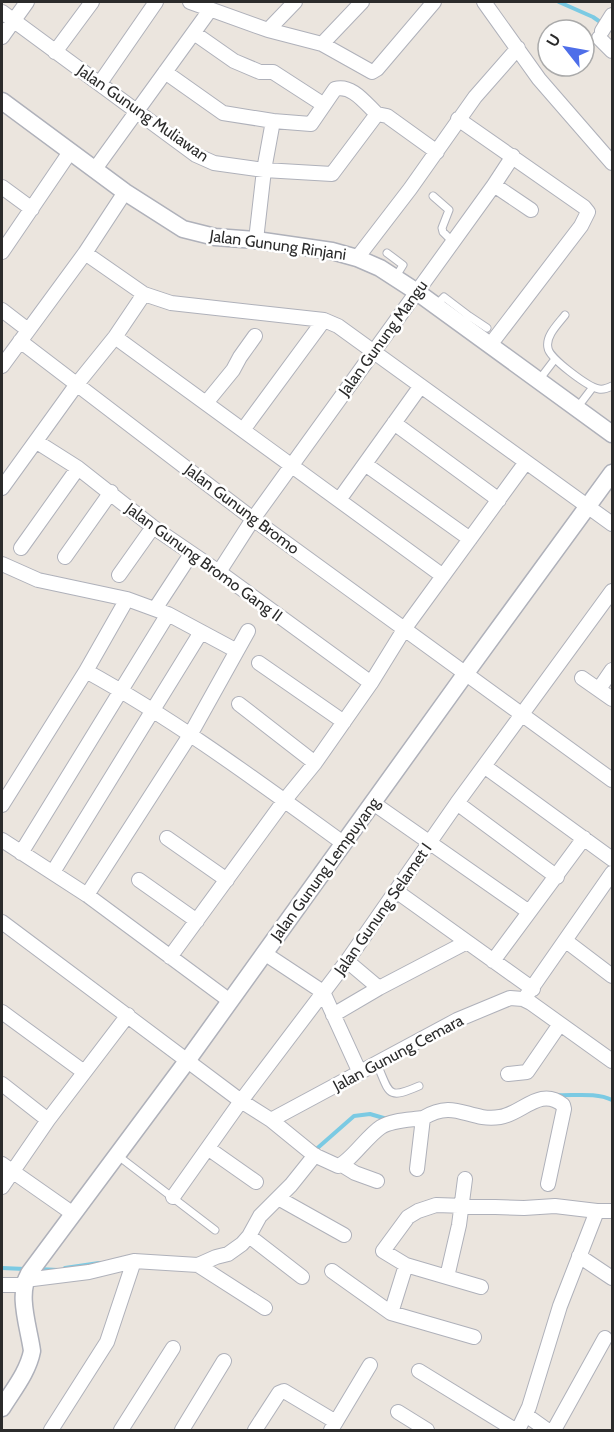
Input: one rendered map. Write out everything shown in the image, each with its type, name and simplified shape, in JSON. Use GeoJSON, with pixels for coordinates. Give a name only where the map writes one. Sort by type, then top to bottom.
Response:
{"type":"FeatureCollection","features":[{"type":"Feature","properties":{"kind":"street"},"geometry":{"type":"LineString","coordinates":[[2,38],[7,17],[27,2]]}},
{"type":"Feature","properties":{"kind":"street"},"geometry":{"type":"LineString","coordinates":[[55,52],[92,2]]}},
{"type":"Feature","properties":{"kind":"street"},"geometry":{"type":"LineString","coordinates":[[100,83],[156,2]]}},
{"type":"Feature","properties":{"kind":"street"},"geometry":{"type":"LineString","coordinates":[[192,2],[268,30],[322,44],[372,72],[434,2]]}},
{"type":"Feature","properties":{"kind":"street"},"geometry":{"type":"LineString","coordinates":[[268,30],[295,2]]}},
{"type":"Feature","properties":{"kind":"street"},"geometry":{"type":"LineString","coordinates":[[322,44],[362,2]]}},
{"type":"Feature","properties":{"kind":"street"},"geometry":{"type":"LineString","coordinates":[[484,2],[539,79],[612,163]]}},
{"type":"Feature","properties":{"kind":"street"},"geometry":{"type":"LineString","coordinates":[[95,169],[210,10]]}},
{"type":"Feature","properties":{"kind":"street"},"geometry":{"type":"LineString","coordinates":[[612,15],[602,32],[612,51]]}},
{"type":"Feature","properties":{"kind":"street","name":"Jalan Gunung Muliawan"},"geometry":{"type":"LineString","coordinates":[[7,17],[208,161],[264,170],[332,174],[377,114]]}},
{"type":"Feature","properties":{"kind":"street"},"geometry":{"type":"LineString","coordinates":[[194,33],[234,60],[260,72],[273,72],[324,105]]}},
{"type":"Feature","properties":{"kind":"street"},"geometry":{"type":"LineString","coordinates":[[357,258],[437,152],[458,119],[490,78],[518,48]]}},
{"type":"Feature","properties":{"kind":"street"},"geometry":{"type":"LineString","coordinates":[[165,72],[223,113],[273,121],[311,124],[335,89],[342,87],[349,89],[377,114],[382,113],[387,116],[437,152]]}},
{"type":"Feature","properties":{"kind":"street","name":"Jalan Gunung Rinjani"},"geometry":{"type":"LineString","coordinates":[[2,101],[124,192],[183,229],[215,237],[256,240],[332,251],[380,268],[435,306],[465,321],[490,345],[612,434]]}},
{"type":"Feature","properties":{"kind":"street"},"geometry":{"type":"LineString","coordinates":[[458,119],[513,156],[588,212],[581,226],[490,345]]}},
{"type":"Feature","properties":{"kind":"street"},"geometry":{"type":"LineString","coordinates":[[256,240],[264,170],[273,121]]}},
{"type":"Feature","properties":{"kind":"street"},"geometry":{"type":"LineString","coordinates":[[2,249],[70,152]]}},
{"type":"Feature","properties":{"kind":"street","name":"Jalan Gunung Mangu"},"geometry":{"type":"LineString","coordinates":[[219,572],[292,465],[513,156]]}},
{"type":"Feature","properties":{"kind":"street"},"geometry":{"type":"LineString","coordinates":[[494,185],[531,210]]}},
{"type":"Feature","properties":{"kind":"street"},"geometry":{"type":"LineString","coordinates":[[2,187],[32,209]]}},
{"type":"Feature","properties":{"kind":"street"},"geometry":{"type":"LineString","coordinates":[[2,366],[85,254],[124,192]]}},
{"type":"Feature","properties":{"kind":"street"},"geometry":{"type":"LineString","coordinates":[[85,254],[144,294],[171,303],[324,320],[338,326],[372,353],[612,524]]}},
{"type":"Feature","properties":{"kind":"street"},"geometry":{"type":"LineString","coordinates":[[2,488],[77,384],[115,337],[144,294]]}},
{"type":"Feature","properties":{"kind":"street","name":"Jalan Gunung Bromo"},"geometry":{"type":"LineString","coordinates":[[2,310],[24,335],[77,384],[254,519],[612,780]]}},
{"type":"Feature","properties":{"kind":"street"},"geometry":{"type":"LineString","coordinates":[[243,430],[324,320]]}},
{"type":"Feature","properties":{"kind":"street"},"geometry":{"type":"LineString","coordinates":[[206,403],[233,370],[255,336]]}},
{"type":"Feature","properties":{"kind":"street"},"geometry":{"type":"LineString","coordinates":[[115,337],[443,576]]}},
{"type":"Feature","properties":{"kind":"street"},"geometry":{"type":"LineString","coordinates":[[339,500],[420,387]]}},
{"type":"Feature","properties":{"kind":"street"},"geometry":{"type":"LineString","coordinates":[[394,423],[499,500]]}},
{"type":"Feature","properties":{"kind":"street","name":"Jalan Gunung Bromo Gang II"},"geometry":{"type":"LineString","coordinates":[[37,442],[78,468],[153,527],[219,572],[371,683]]}},
{"type":"Feature","properties":{"kind":"street"},"geometry":{"type":"LineString","coordinates":[[170,957],[284,801],[315,763],[371,683],[405,628],[526,462]]}},
{"type":"Feature","properties":{"kind":"street"},"geometry":{"type":"LineString","coordinates":[[365,464],[470,539]]}},
{"type":"Feature","properties":{"kind":"street"},"geometry":{"type":"LineString","coordinates":[[21,548],[78,468]]}},
{"type":"Feature","properties":{"kind":"street","name":"Jalan Gunung Lempuyang"},"geometry":{"type":"LineString","coordinates":[[29,1275],[612,473]]}},
{"type":"Feature","properties":{"kind":"street"},"geometry":{"type":"LineString","coordinates":[[65,557],[111,492]]}},
{"type":"Feature","properties":{"kind":"street"},"geometry":{"type":"LineString","coordinates":[[119,575],[153,527]]}},
{"type":"Feature","properties":{"kind":"street"},"geometry":{"type":"LineString","coordinates":[[21,853],[122,691],[191,554]]}},
{"type":"Feature","properties":{"kind":"street"},"geometry":{"type":"LineString","coordinates":[[3,567],[39,580],[128,599],[161,611],[237,651]]}},
{"type":"Feature","properties":{"kind":"street","name":"Jalan Gunung Selamet I"},"geometry":{"type":"LineString","coordinates":[[173,1197],[241,1101],[347,961],[521,713],[612,591]]}},
{"type":"Feature","properties":{"kind":"street"},"geometry":{"type":"LineString","coordinates":[[2,805],[87,671],[128,599]]}},
{"type":"Feature","properties":{"kind":"street"},"geometry":{"type":"LineString","coordinates":[[87,895],[190,735],[249,631]]}},
{"type":"Feature","properties":{"kind":"street"},"geometry":{"type":"LineString","coordinates":[[53,872],[201,632]]}},
{"type":"Feature","properties":{"kind":"street"},"geometry":{"type":"LineString","coordinates":[[259,663],[344,722]]}},
{"type":"Feature","properties":{"kind":"street"},"geometry":{"type":"LineString","coordinates":[[599,689],[612,670]]}},
{"type":"Feature","properties":{"kind":"street"},"geometry":{"type":"LineString","coordinates":[[87,671],[190,735],[343,843]]}},
{"type":"Feature","properties":{"kind":"street"},"geometry":{"type":"LineString","coordinates":[[582,678],[612,699]]}},
{"type":"Feature","properties":{"kind":"street"},"geometry":{"type":"LineString","coordinates":[[239,704],[315,763]]}},
{"type":"Feature","properties":{"kind":"street"},"geometry":{"type":"LineString","coordinates":[[484,766],[612,859]]}},
{"type":"Feature","properties":{"kind":"street"},"geometry":{"type":"LineString","coordinates":[[373,803],[529,912]]}},
{"type":"Feature","properties":{"kind":"street"},"geometry":{"type":"LineString","coordinates":[[457,803],[557,877]]}},
{"type":"Feature","properties":{"kind":"street"},"geometry":{"type":"LineString","coordinates":[[167,838],[226,880]]}},
{"type":"Feature","properties":{"kind":"street"},"geometry":{"type":"LineString","coordinates":[[493,961],[584,838]]}},
{"type":"Feature","properties":{"kind":"street"},"geometry":{"type":"LineString","coordinates":[[2,840],[87,895],[230,1001]]}},
{"type":"Feature","properties":{"kind":"street"},"geometry":{"type":"LineString","coordinates":[[528,994],[612,873]]}},
{"type":"Feature","properties":{"kind":"street"},"geometry":{"type":"LineString","coordinates":[[139,880],[197,921]]}},
{"type":"Feature","properties":{"kind":"street"},"geometry":{"type":"LineString","coordinates":[[396,891],[493,961],[560,1024],[612,1061]]}},
{"type":"Feature","properties":{"kind":"street"},"geometry":{"type":"LineString","coordinates":[[2,922],[311,1152],[376,1181]]}},
{"type":"Feature","properties":{"kind":"street"},"geometry":{"type":"LineString","coordinates":[[566,941],[610,969]]}},
{"type":"Feature","properties":{"kind":"street"},"geometry":{"type":"LineString","coordinates":[[333,1015],[467,942]]}},
{"type":"Feature","properties":{"kind":"street"},"geometry":{"type":"LineString","coordinates":[[264,953],[323,992],[360,1073]]}},
{"type":"Feature","properties":{"kind":"street"},"geometry":{"type":"LineString","coordinates":[[347,961],[379,988]]}},
{"type":"Feature","properties":{"kind":"street","name":"Jalan Gunung Cemara"},"geometry":{"type":"LineString","coordinates":[[271,1120],[457,1020],[510,998],[528,994]]}},
{"type":"Feature","properties":{"kind":"street"},"geometry":{"type":"LineString","coordinates":[[2,1012],[84,1072]]}},
{"type":"Feature","properties":{"kind":"street"},"geometry":{"type":"LineString","coordinates":[[2,1187],[7,1168],[48,1120],[128,1015]]}},
{"type":"Feature","properties":{"kind":"street"},"geometry":{"type":"LineString","coordinates":[[508,1074],[528,1072],[560,1024]]}},
{"type":"Feature","properties":{"kind":"street"},"geometry":{"type":"LineString","coordinates":[[2,1084],[48,1120]]}},
{"type":"Feature","properties":{"kind":"street"},"geometry":{"type":"LineString","coordinates":[[342,1165],[386,1124],[423,1118],[448,1109],[477,1116],[500,1117],[535,1100],[547,1099],[561,1103],[564,1109],[548,1184]]}},
{"type":"Feature","properties":{"kind":"street"},"geometry":{"type":"LineString","coordinates":[[417,1169],[423,1118]]}},
{"type":"Feature","properties":{"kind":"street"},"geometry":{"type":"LineString","coordinates":[[208,1149],[256,1182]]}},
{"type":"Feature","properties":{"kind":"street"},"geometry":{"type":"LineString","coordinates":[[2,1285],[29,1275],[89,1272],[134,1261],[198,1264],[232,1252],[249,1236],[260,1216],[291,1185],[311,1152]]}},
{"type":"Feature","properties":{"kind":"street"},"geometry":{"type":"LineString","coordinates":[[7,1168],[72,1213]]}},
{"type":"Feature","properties":{"kind":"street"},"geometry":{"type":"LineString","coordinates":[[447,1277],[462,1207],[465,1179]]}},
{"type":"Feature","properties":{"kind":"street"},"geometry":{"type":"LineString","coordinates":[[278,1198],[344,1235]]}},
{"type":"Feature","properties":{"kind":"street"},"geometry":{"type":"LineString","coordinates":[[481,1287],[406,1265],[383,1251],[408,1217],[418,1210],[436,1205],[555,1206],[597,1212],[612,1211]]}},
{"type":"Feature","properties":{"kind":"street"},"geometry":{"type":"LineString","coordinates":[[419,1371],[516,1431],[526,1415],[560,1306],[597,1212]]}},
{"type":"Feature","properties":{"kind":"street"},"geometry":{"type":"LineString","coordinates":[[249,1236],[302,1277]]}},
{"type":"Feature","properties":{"kind":"street"},"geometry":{"type":"LineString","coordinates":[[579,1256],[612,1278]]}},
{"type":"Feature","properties":{"kind":"street"},"geometry":{"type":"LineString","coordinates":[[51,1431],[107,1342],[134,1261]]}},
{"type":"Feature","properties":{"kind":"street"},"geometry":{"type":"LineString","coordinates":[[198,1264],[265,1308]]}},
{"type":"Feature","properties":{"kind":"street"},"geometry":{"type":"LineString","coordinates":[[391,1313],[406,1265]]}},
{"type":"Feature","properties":{"kind":"street"},"geometry":{"type":"LineString","coordinates":[[332,1271],[391,1313],[474,1337]]}},
{"type":"Feature","properties":{"kind":"street"},"geometry":{"type":"LineString","coordinates":[[2,1408],[31,1358],[32,1351],[25,1308],[29,1275]]}},
{"type":"Feature","properties":{"kind":"street"},"geometry":{"type":"LineString","coordinates":[[554,1431],[605,1338]]}},
{"type":"Feature","properties":{"kind":"street"},"geometry":{"type":"LineString","coordinates":[[121,1431],[172,1348]]}},
{"type":"Feature","properties":{"kind":"street"},"geometry":{"type":"LineString","coordinates":[[182,1431],[224,1361]]}},
{"type":"Feature","properties":{"kind":"street"},"geometry":{"type":"LineString","coordinates":[[255,1431],[279,1393],[284,1391],[333,1426],[370,1365]]}},
{"type":"Feature","properties":{"kind":"street"},"geometry":{"type":"LineString","coordinates":[[398,1412],[427,1431]]}},
{"type":"Feature","properties":{"kind":"street"},"geometry":{"type":"LineString","coordinates":[[526,1415],[548,1431]]}},
{"type":"Feature","properties":{"kind":"lane"},"geometry":{"type":"LineString","coordinates":[[433,196],[449,210],[442,230],[452,241]]}},
{"type":"Feature","properties":{"kind":"lane"},"geometry":{"type":"LineString","coordinates":[[387,253],[403,265],[395,278]]}},
{"type":"Feature","properties":{"kind":"lane"},"geometry":{"type":"LineString","coordinates":[[565,315],[548,342],[548,350],[555,359],[593,387],[600,390],[612,386]]}},
{"type":"Feature","properties":{"kind":"lane"},"geometry":{"type":"LineString","coordinates":[[465,321],[487,328]]}},
{"type":"Feature","properties":{"kind":"lane"},"geometry":{"type":"LineString","coordinates":[[539,380],[555,359]]}},
{"type":"Feature","properties":{"kind":"lane"},"geometry":{"type":"LineString","coordinates":[[577,408],[593,387]]}},
{"type":"Feature","properties":{"kind":"lane"},"geometry":{"type":"LineString","coordinates":[[377,1064],[387,1088],[392,1093],[399,1094],[419,1086]]}},
{"type":"Feature","properties":{"kind":"lane"},"geometry":{"type":"LineString","coordinates":[[117,1155],[215,1230]]}},
{"type":"Feature","properties":{"kind":"waterway"},"geometry":{"type":"LineString","coordinates":[[559,2],[593,17],[612,30]]}},
{"type":"Feature","properties":{"kind":"waterway"},"geometry":{"type":"LineString","coordinates":[[555,1095],[592,1095],[612,1100]]}},
{"type":"Feature","properties":{"kind":"waterway"},"geometry":{"type":"LineString","coordinates":[[313,1152],[354,1116],[370,1114],[387,1119]]}},
{"type":"Feature","properties":{"kind":"waterway"},"geometry":{"type":"LineString","coordinates":[[65,1268],[99,1263]]}},
{"type":"Feature","properties":{"kind":"waterway"},"geometry":{"type":"LineString","coordinates":[[2,1268],[25,1269]]}},
{"type":"Feature","properties":{"kind":"waterway"},"geometry":{"type":"LineString","coordinates":[[38,1269],[58,1270]]}}]}
